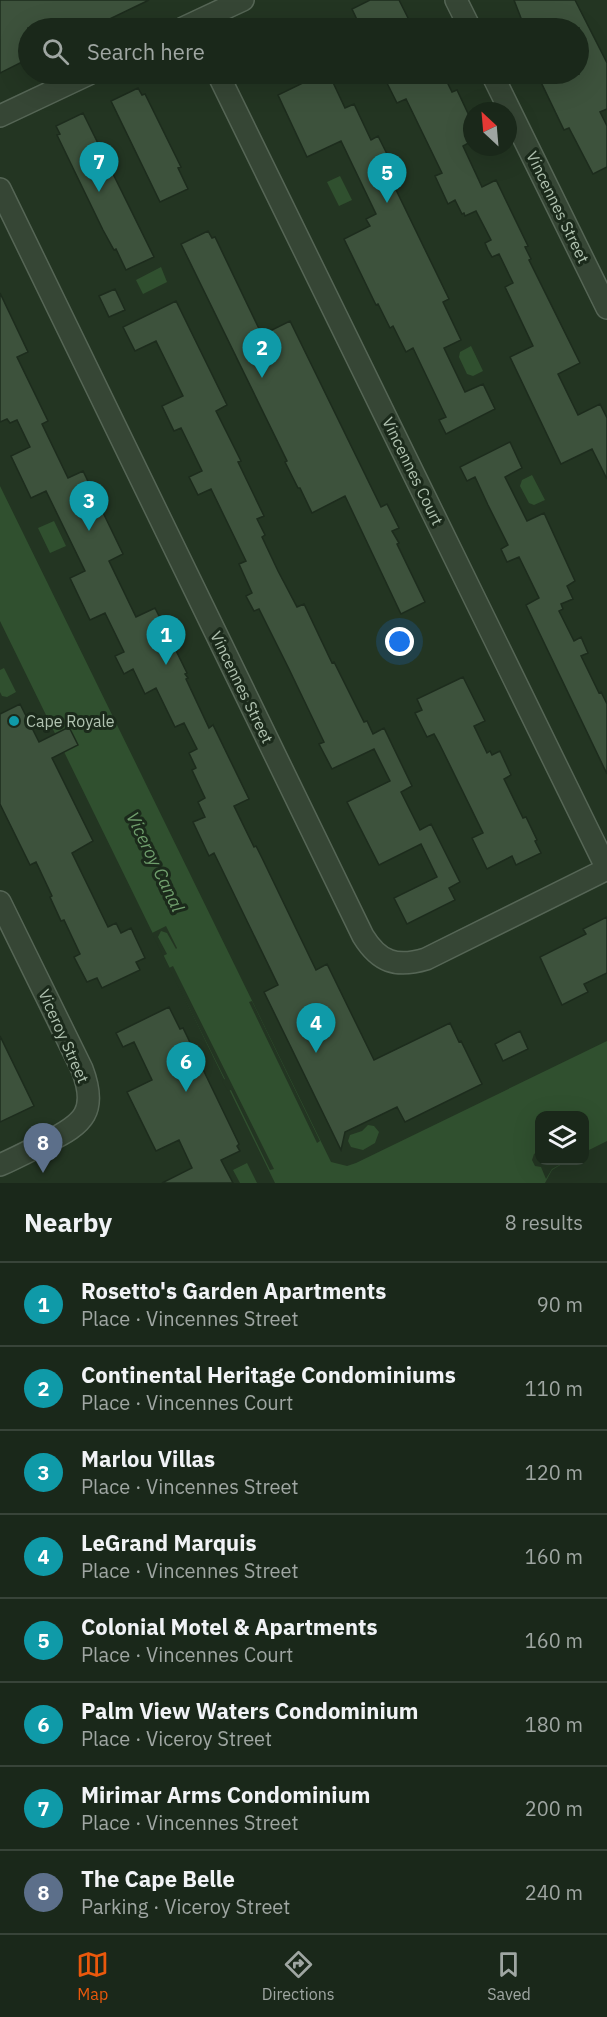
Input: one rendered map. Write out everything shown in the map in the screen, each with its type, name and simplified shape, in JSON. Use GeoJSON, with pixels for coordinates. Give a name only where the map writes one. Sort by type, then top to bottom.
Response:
{"type":"FeatureCollection","features":[{"type":"Feature","properties":{"kind":"street"},"geometry":{"type":"LineString","coordinates":[[208,18],[243,0]]}},
{"type":"Feature","properties":{"kind":"street"},"geometry":{"type":"LineString","coordinates":[[456,0],[465,18]]}},
{"type":"Feature","properties":{"kind":"street"},"geometry":{"type":"LineString","coordinates":[[0,116],[68,84]]}},
{"type":"Feature","properties":{"kind":"street","name":"Vincennes Court"},"geometry":{"type":"LineString","coordinates":[[223,84],[607,869]]}},
{"type":"Feature","properties":{"kind":"street","name":"Vincennes Street"},"geometry":{"type":"LineString","coordinates":[[497,84],[607,308]]}},
{"type":"Feature","properties":{"kind":"street","name":"Vincennes Street"},"geometry":{"type":"LineString","coordinates":[[0,189],[359,927],[373,951],[384,959],[400,963],[426,959],[607,869]]}},
{"type":"Feature","properties":{"kind":"street","name":"Viceroy Street"},"geometry":{"type":"LineString","coordinates":[[0,902],[82,1069],[88,1096],[83,1119],[73,1129],[0,1166]]}},
{"type":"Feature","properties":{"kind":"water"},"geometry":{"type":"Polygon","coordinates":[[[340,176],[352,200],[339,206],[327,182],[340,176]]]}},
{"type":"Feature","properties":{"kind":"water"},"geometry":{"type":"Polygon","coordinates":[[[161,267],[167,282],[143,294],[136,280],[161,267]]]}},
{"type":"Feature","properties":{"kind":"water"},"geometry":{"type":"Polygon","coordinates":[[[471,346],[483,371],[473,376],[467,374],[459,357],[460,352],[471,346]]]}},
{"type":"Feature","properties":{"kind":"water"},"geometry":{"type":"Polygon","coordinates":[[[532,475],[545,500],[534,505],[529,503],[520,486],[522,480],[532,475]]]}},
{"type":"Feature","properties":{"kind":"water","name":"Viceroy Canal"},"geometry":{"type":"Polygon","coordinates":[[[0,486],[331,1162],[347,1166],[356,1163],[607,1041],[607,1141],[589,1150],[589,1111],[535,1111],[535,1165],[560,1165],[552,1170],[545,1183],[275,1183],[0,621],[0,486]]]}},
{"type":"Feature","properties":{"kind":"water"},"geometry":{"type":"Polygon","coordinates":[[[54,521],[66,546],[50,553],[38,528],[54,521]]]}},
{"type":"Feature","properties":{"kind":"water"},"geometry":{"type":"Polygon","coordinates":[[[4,668],[16,692],[7,697],[2,696],[0,692],[0,670],[4,668]]]}},
{"type":"Feature","properties":{"kind":"water"},"geometry":{"type":"Polygon","coordinates":[[[368,1125],[374,1126],[379,1132],[375,1143],[363,1150],[351,1147],[348,1141],[350,1135],[362,1131],[368,1125]]]}},
{"type":"Feature","properties":{"kind":"water"},"geometry":{"type":"Polygon","coordinates":[[[247,1163],[257,1183],[240,1183],[233,1170],[247,1163]]]}},
{"type":"Feature","properties":{"kind":"pier"},"geometry":{"type":"Polygon","coordinates":[[[166,926],[177,948],[167,933],[161,931],[158,937],[167,954],[163,956],[152,933],[166,926]]]}},
{"type":"Feature","properties":{"kind":"pier"},"geometry":{"type":"Polygon","coordinates":[[[173,966],[274,1169],[270,1170],[231,1090],[228,1091],[222,1081],[225,1079],[169,968],[173,966]]]}},
{"type":"Feature","properties":{"kind":"pier"},"geometry":{"type":"Polygon","coordinates":[[[252,1001],[320,1141],[317,1143],[249,1002],[252,1001]]]}},
{"type":"Feature","properties":{"kind":"pier"},"geometry":{"type":"Polygon","coordinates":[[[534,1154],[535,1165],[560,1165],[552,1169],[546,1179],[541,1167],[535,1166],[532,1160],[534,1154]]]}},
{"type":"Feature","properties":{"kind":"building"},"geometry":{"type":"Polygon","coordinates":[[[0,0],[149,0],[112,18],[18,18],[18,64],[0,73],[0,0]]]}},
{"type":"Feature","properties":{"kind":"building"},"geometry":{"type":"Polygon","coordinates":[[[370,0],[399,0],[408,18],[356,18],[352,9],[370,0]]]}},
{"type":"Feature","properties":{"kind":"building"},"geometry":{"type":"Polygon","coordinates":[[[514,0],[575,0],[584,18],[521,18],[514,0]]]}},
{"type":"Feature","properties":{"kind":"building"},"geometry":{"type":"Polygon","coordinates":[[[589,28],[607,63],[607,109],[600,112],[607,126],[607,167],[593,174],[569,128],[564,130],[542,84],[589,84],[589,28]]]}},
{"type":"Feature","properties":{"kind":"building"},"geometry":{"type":"Polygon","coordinates":[[[301,84],[334,84],[345,108],[354,104],[371,140],[378,136],[388,156],[381,159],[449,299],[443,302],[461,340],[444,348],[465,392],[483,384],[495,409],[446,434],[439,420],[446,417],[413,348],[406,352],[393,326],[390,328],[378,304],[376,305],[344,239],[370,226],[366,219],[376,214],[341,141],[307,157],[278,95],[301,84]]]}},
{"type":"Feature","properties":{"kind":"building"},"geometry":{"type":"Polygon","coordinates":[[[388,84],[448,84],[452,92],[457,90],[463,103],[463,156],[468,156],[482,187],[496,180],[528,246],[525,247],[531,259],[529,260],[580,363],[558,374],[578,415],[600,404],[607,418],[607,479],[592,449],[561,464],[510,357],[533,346],[505,287],[513,283],[499,254],[492,257],[488,250],[485,243],[491,240],[476,211],[465,216],[455,200],[448,204],[435,176],[442,173],[406,99],[397,103],[388,84]]]}},
{"type":"Feature","properties":{"kind":"building"},"geometry":{"type":"Polygon","coordinates":[[[138,88],[142,95],[145,94],[181,167],[178,168],[188,189],[160,202],[111,101],[138,88]]]}},
{"type":"Feature","properties":{"kind":"building"},"geometry":{"type":"Polygon","coordinates":[[[83,113],[154,257],[126,270],[103,230],[57,135],[60,134],[56,126],[83,113]]]}},
{"type":"Feature","properties":{"kind":"building"},"geometry":{"type":"Polygon","coordinates":[[[208,231],[212,238],[215,237],[262,335],[290,321],[381,507],[387,504],[399,528],[392,531],[425,602],[401,614],[345,496],[312,513],[285,462],[287,461],[181,244],[208,231]]]}},
{"type":"Feature","properties":{"kind":"building"},"geometry":{"type":"Polygon","coordinates":[[[115,289],[125,310],[109,317],[99,296],[115,289]]]}},
{"type":"Feature","properties":{"kind":"building"},"geometry":{"type":"Polygon","coordinates":[[[0,293],[28,352],[17,357],[48,421],[42,424],[68,478],[83,471],[123,554],[109,561],[136,617],[155,608],[187,673],[185,674],[188,678],[186,679],[209,728],[213,725],[249,799],[234,806],[316,970],[327,964],[374,1060],[450,1023],[482,1084],[405,1122],[397,1107],[345,1132],[341,1150],[264,992],[278,985],[214,853],[209,856],[193,822],[205,817],[198,802],[205,798],[192,770],[196,768],[189,753],[197,749],[184,723],[175,727],[156,688],[145,694],[133,669],[124,674],[115,656],[124,652],[105,613],[90,620],[70,578],[85,571],[46,491],[31,498],[11,456],[30,447],[17,420],[10,423],[7,419],[0,422],[0,293]]]}},
{"type":"Feature","properties":{"kind":"building"},"geometry":{"type":"Polygon","coordinates":[[[176,301],[227,405],[216,411],[241,461],[238,462],[264,516],[257,519],[265,535],[262,537],[278,571],[297,607],[304,604],[364,722],[367,721],[373,734],[384,728],[412,786],[401,792],[420,830],[431,824],[460,882],[449,888],[455,900],[407,924],[394,898],[437,877],[421,844],[379,865],[347,802],[390,781],[374,749],[332,769],[319,744],[324,742],[289,669],[259,609],[254,611],[246,596],[252,593],[239,564],[246,561],[211,489],[198,495],[189,477],[202,471],[181,428],[174,431],[162,406],[183,396],[156,341],[135,351],[123,327],[176,301]]]}},
{"type":"Feature","properties":{"kind":"building"},"geometry":{"type":"Polygon","coordinates":[[[510,442],[522,468],[505,477],[527,521],[544,513],[575,581],[567,586],[573,599],[561,604],[563,609],[559,611],[574,641],[581,637],[588,653],[581,656],[607,704],[607,774],[526,605],[539,598],[519,557],[507,562],[501,549],[508,545],[475,477],[467,481],[460,467],[510,442]]]}},
{"type":"Feature","properties":{"kind":"building"},"geometry":{"type":"Polygon","coordinates":[[[463,677],[485,721],[474,726],[487,753],[490,751],[492,755],[500,751],[511,775],[504,779],[523,818],[526,817],[541,853],[516,865],[512,856],[487,869],[472,838],[483,833],[434,734],[427,737],[415,713],[422,710],[417,699],[463,677]]]}},
{"type":"Feature","properties":{"kind":"building"},"geometry":{"type":"Polygon","coordinates":[[[20,704],[39,742],[69,727],[78,745],[52,758],[93,841],[72,853],[108,927],[116,923],[121,933],[131,928],[145,958],[136,962],[140,970],[102,988],[97,978],[87,982],[74,957],[80,954],[64,920],[61,921],[36,862],[30,865],[0,804],[0,714],[20,704]]]}},
{"type":"Feature","properties":{"kind":"building"},"geometry":{"type":"Polygon","coordinates":[[[607,917],[607,973],[584,984],[588,992],[562,1005],[540,957],[586,934],[583,929],[607,917]]]}},
{"type":"Feature","properties":{"kind":"building"},"geometry":{"type":"Polygon","coordinates":[[[169,1007],[180,1029],[183,1028],[239,1144],[237,1146],[240,1151],[221,1160],[233,1183],[162,1183],[192,1168],[179,1140],[156,1151],[127,1092],[152,1080],[134,1042],[123,1047],[116,1033],[169,1007]]]}},
{"type":"Feature","properties":{"kind":"building"},"geometry":{"type":"Polygon","coordinates":[[[520,1031],[528,1049],[503,1061],[495,1044],[520,1031]]]}},
{"type":"Feature","properties":{"kind":"building"},"geometry":{"type":"Polygon","coordinates":[[[0,1036],[34,1106],[0,1122],[0,1036]]]}},
{"type":"Feature","properties":{"kind":"place","name":"Mirimar Arms Condominium"},"geometry":{"type":"Point","coordinates":[99,192]}},
{"type":"Feature","properties":{"kind":"place","name":"Colonial Motel & Apartments"},"geometry":{"type":"Point","coordinates":[387,203]}},
{"type":"Feature","properties":{"kind":"place","name":"Continental Heritage Condominiums"},"geometry":{"type":"Point","coordinates":[262,378]}},
{"type":"Feature","properties":{"kind":"place","name":"Marlou Villas"},"geometry":{"type":"Point","coordinates":[89,531]}},
{"type":"Feature","properties":{"kind":"place","name":"Rosetto's Garden Apartments"},"geometry":{"type":"Point","coordinates":[166,665]}},
{"type":"Feature","properties":{"kind":"place","name":"Cape Royale"},"geometry":{"type":"Point","coordinates":[14,721]}},
{"type":"Feature","properties":{"kind":"place","name":"LeGrand Marquis"},"geometry":{"type":"Point","coordinates":[316,1053]}},
{"type":"Feature","properties":{"kind":"place","name":"Palm View Waters Condominium"},"geometry":{"type":"Point","coordinates":[186,1092]}},
{"type":"Feature","properties":{"kind":"place","name":"The Cape Belle"},"geometry":{"type":"Point","coordinates":[43,1173]}}]}
